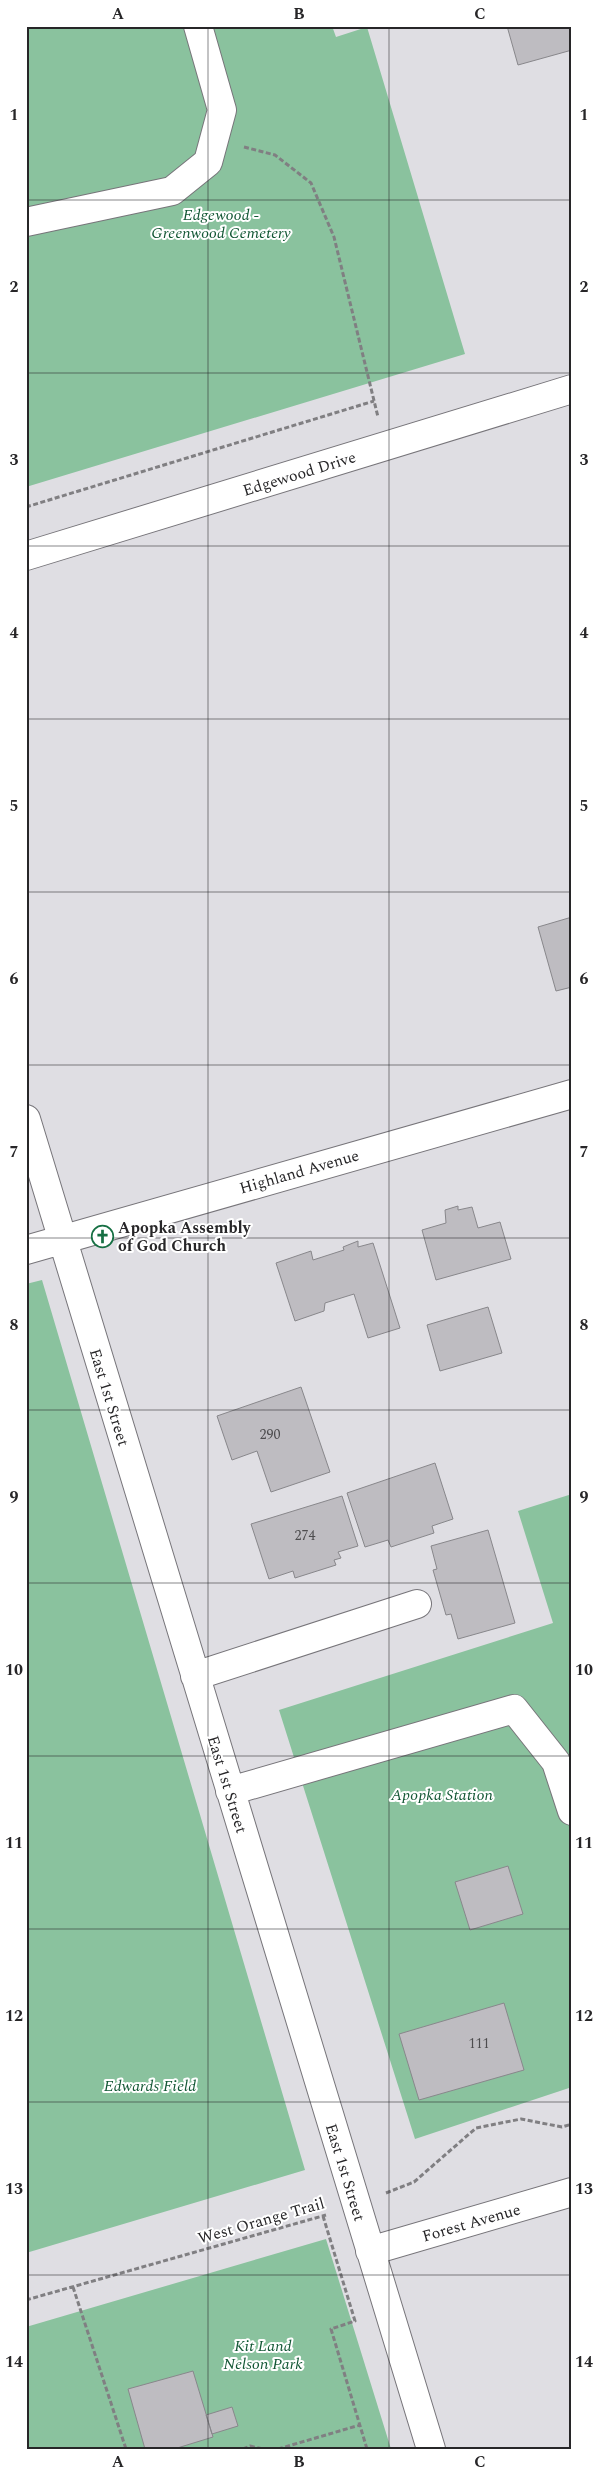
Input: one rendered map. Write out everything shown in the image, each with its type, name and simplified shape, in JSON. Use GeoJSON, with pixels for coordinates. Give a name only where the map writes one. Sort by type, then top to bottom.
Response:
{"type":"FeatureCollection","features":[{"type":"Feature","properties":{"kind":"street"},"geometry":{"type":"LineString","coordinates":[[26,222],[172,191],[208,162],[222,110],[198,26]]}},
{"type":"Feature","properties":{"kind":"street","name":"Edgewood Drive"},"geometry":{"type":"LineString","coordinates":[[26,556],[572,389]]}},
{"type":"Feature","properties":{"kind":"street","name":"Highland Avenue"},"geometry":{"type":"LineString","coordinates":[[26,1250],[572,1094]]}},
{"type":"Feature","properties":{"kind":"street","name":"East 1st Street"},"geometry":{"type":"LineString","coordinates":[[26,1120],[431,2449]]}},
{"type":"Feature","properties":{"kind":"street"},"geometry":{"type":"LineString","coordinates":[[195,1676],[417,1604]]}},
{"type":"Feature","properties":{"kind":"street"},"geometry":{"type":"LineString","coordinates":[[230,1791],[514,1709],[556,1762],[572,1811]]}},
{"type":"Feature","properties":{"kind":"street","name":"Forest Avenue"},"geometry":{"type":"LineString","coordinates":[[370,2251],[572,2192]]}},
{"type":"Feature","properties":{"kind":"path"},"geometry":{"type":"LineString","coordinates":[[214,138],[275,155],[311,183],[334,237],[386,446]]}},
{"type":"Feature","properties":{"kind":"path"},"geometry":{"type":"LineString","coordinates":[[26,507],[374,401]]}},
{"type":"Feature","properties":{"kind":"path","name":"West Orange Trail"},"geometry":{"type":"LineString","coordinates":[[26,2300],[356,2206],[414,2182],[476,2128],[521,2119],[562,2127],[572,2124]]}},
{"type":"Feature","properties":{"kind":"path"},"geometry":{"type":"LineString","coordinates":[[323,2216],[355,2320],[330,2329],[367,2449]]}},
{"type":"Feature","properties":{"kind":"path"},"geometry":{"type":"LineString","coordinates":[[73,2287],[126,2449]]}},
{"type":"Feature","properties":{"kind":"path"},"geometry":{"type":"LineString","coordinates":[[278,2449],[360,2425]]}},
{"type":"Feature","properties":{"kind":"path"},"geometry":{"type":"LineString","coordinates":[[243,2449],[250,2446],[262,2449]]}},
{"type":"Feature","properties":{"kind":"green space","name":"Edgewood - Greenwood Cemetery"},"geometry":{"type":"Polygon","coordinates":[[[26,26],[332,26],[336,37],[367,27],[465,354],[26,487],[26,26]]]}},
{"type":"Feature","properties":{"kind":"green space","name":"Edwards Field"},"geometry":{"type":"Polygon","coordinates":[[[42,1280],[305,2170],[26,2253],[26,1284],[42,1280]]]}},
{"type":"Feature","properties":{"kind":"green space","name":"Apopka Station"},"geometry":{"type":"Polygon","coordinates":[[[572,1494],[572,2087],[415,2139],[279,1710],[553,1623],[518,1511],[572,1494]]]}},
{"type":"Feature","properties":{"kind":"green space","name":"Kit Land Nelson Park"},"geometry":{"type":"Polygon","coordinates":[[[326,2239],[391,2449],[26,2449],[26,2327],[326,2239]]]}},
{"type":"Feature","properties":{"kind":"building"},"geometry":{"type":"Polygon","coordinates":[[[507,26],[572,26],[572,50],[518,65],[507,26]]]}},
{"type":"Feature","properties":{"kind":"building"},"geometry":{"type":"Polygon","coordinates":[[[572,917],[572,987],[556,991],[538,927],[572,917]]]}},
{"type":"Feature","properties":{"kind":"building"},"geometry":{"type":"Polygon","coordinates":[[[458,1206],[458,1210],[472,1207],[478,1228],[500,1222],[511,1259],[436,1280],[422,1230],[446,1223],[445,1210],[458,1206]]]}},
{"type":"Feature","properties":{"kind":"building"},"geometry":{"type":"Polygon","coordinates":[[[358,1241],[358,1247],[373,1243],[400,1328],[368,1338],[354,1294],[325,1303],[324,1311],[295,1321],[276,1263],[311,1251],[313,1260],[344,1250],[343,1247],[358,1241]]]}},
{"type":"Feature","properties":{"kind":"building"},"geometry":{"type":"Polygon","coordinates":[[[488,1307],[502,1353],[440,1371],[427,1325],[488,1307]]]}},
{"type":"Feature","properties":{"kind":"building"},"geometry":{"type":"Polygon","coordinates":[[[301,1387],[330,1472],[271,1492],[257,1451],[232,1460],[217,1416],[301,1387]]]}},
{"type":"Feature","properties":{"kind":"building"},"geometry":{"type":"Polygon","coordinates":[[[435,1463],[453,1519],[432,1526],[434,1533],[391,1547],[388,1540],[365,1547],[347,1493],[435,1463]]]}},
{"type":"Feature","properties":{"kind":"building"},"geometry":{"type":"Polygon","coordinates":[[[342,1496],[358,1546],[338,1552],[341,1558],[334,1560],[336,1565],[295,1578],[293,1571],[269,1579],[251,1524],[342,1496]]]}},
{"type":"Feature","properties":{"kind":"building"},"geometry":{"type":"Polygon","coordinates":[[[488,1530],[515,1623],[458,1639],[451,1614],[446,1615],[433,1570],[437,1569],[431,1546],[488,1530]]]}},
{"type":"Feature","properties":{"kind":"building"},"geometry":{"type":"Polygon","coordinates":[[[508,1866],[523,1914],[470,1930],[455,1882],[508,1866]]]}},
{"type":"Feature","properties":{"kind":"building"},"geometry":{"type":"Polygon","coordinates":[[[504,2003],[524,2070],[419,2100],[399,2034],[504,2003]]]}},
{"type":"Feature","properties":{"kind":"building"},"geometry":{"type":"Polygon","coordinates":[[[193,2371],[213,2437],[174,2449],[145,2449],[128,2389],[193,2371]]]}},
{"type":"Feature","properties":{"kind":"building"},"geometry":{"type":"Polygon","coordinates":[[[232,2407],[238,2426],[212,2434],[206,2415],[232,2407]]]}},
{"type":"Feature","properties":{"kind":"place","name":"Apopka Assembly of God Church"},"geometry":{"type":"Point","coordinates":[102,1236]}}]}
